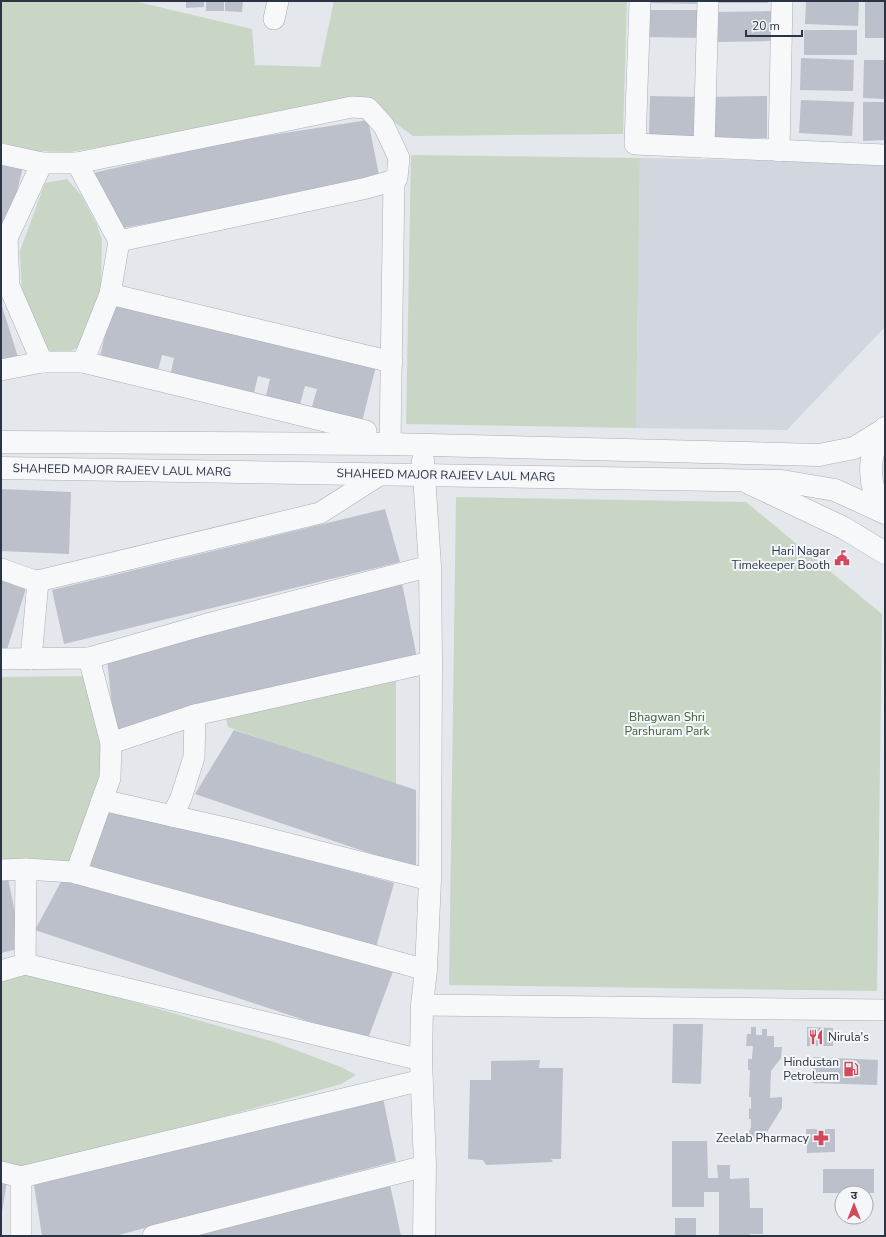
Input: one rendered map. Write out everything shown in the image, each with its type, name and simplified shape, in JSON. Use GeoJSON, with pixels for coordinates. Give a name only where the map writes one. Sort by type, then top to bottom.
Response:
{"type":"FeatureCollection","features":[{"type":"Feature","properties":{"kind":"street"},"geometry":{"type":"LineString","coordinates":[[640,1],[635,144],[885,155]]}},
{"type":"Feature","properties":{"kind":"street"},"geometry":{"type":"LineString","coordinates":[[704,147],[708,1]]}},
{"type":"Feature","properties":{"kind":"street"},"geometry":{"type":"LineString","coordinates":[[779,151],[782,1]]}},
{"type":"Feature","properties":{"kind":"street"},"geometry":{"type":"LineString","coordinates":[[1,154],[42,163],[77,163],[352,107],[368,108],[384,126],[399,158],[397,178],[394,180],[390,444]]}},
{"type":"Feature","properties":{"kind":"street"},"geometry":{"type":"LineString","coordinates":[[42,163],[4,237],[5,286],[42,362]]}},
{"type":"Feature","properties":{"kind":"street"},"geometry":{"type":"LineString","coordinates":[[77,163],[120,241],[110,294],[83,362]]}},
{"type":"Feature","properties":{"kind":"street"},"geometry":{"type":"LineString","coordinates":[[120,241],[366,188],[394,180]]}},
{"type":"Feature","properties":{"kind":"street"},"geometry":{"type":"LineString","coordinates":[[110,294],[392,362]]}},
{"type":"Feature","properties":{"kind":"street"},"geometry":{"type":"LineString","coordinates":[[1,370],[42,362],[83,362],[366,431]]}},
{"type":"Feature","properties":{"kind":"street"},"geometry":{"type":"LineString","coordinates":[[1,442],[390,444],[819,455],[854,448],[884,429]]}},
{"type":"Feature","properties":{"kind":"street"},"geometry":{"type":"LineString","coordinates":[[884,429],[874,448],[871,468],[874,488],[885,509]]}},
{"type":"Feature","properties":{"kind":"street"},"geometry":{"type":"LineString","coordinates":[[422,445],[430,566],[431,662],[430,880],[426,970],[422,1005],[421,1070],[425,1166],[424,1236]]}},
{"type":"Feature","properties":{"kind":"street","name":"SHAHEED MAJOR RAJEEV LAUL MARG"},"geometry":{"type":"LineString","coordinates":[[1,468],[782,481],[835,490],[885,513]]}},
{"type":"Feature","properties":{"kind":"street"},"geometry":{"type":"LineString","coordinates":[[1,569],[38,581],[320,513],[382,474]]}},
{"type":"Feature","properties":{"kind":"street"},"geometry":{"type":"LineString","coordinates":[[744,480],[844,528],[885,553]]}},
{"type":"Feature","properties":{"kind":"street"},"geometry":{"type":"LineString","coordinates":[[1,660],[88,658],[204,625],[430,566]]}},
{"type":"Feature","properties":{"kind":"street"},"geometry":{"type":"LineString","coordinates":[[31,659],[38,581]]}},
{"type":"Feature","properties":{"kind":"street"},"geometry":{"type":"LineString","coordinates":[[76,873],[110,778],[111,743],[88,658]]}},
{"type":"Feature","properties":{"kind":"street"},"geometry":{"type":"LineString","coordinates":[[111,743],[196,715],[431,662]]}},
{"type":"Feature","properties":{"kind":"street"},"geometry":{"type":"LineString","coordinates":[[172,816],[181,798],[194,757],[196,715]]}},
{"type":"Feature","properties":{"kind":"street"},"geometry":{"type":"LineString","coordinates":[[102,800],[234,830],[430,880]]}},
{"type":"Feature","properties":{"kind":"street"},"geometry":{"type":"LineString","coordinates":[[1,870],[26,869],[76,873],[426,970]]}},
{"type":"Feature","properties":{"kind":"street"},"geometry":{"type":"LineString","coordinates":[[25,964],[26,869]]}},
{"type":"Feature","properties":{"kind":"street"},"geometry":{"type":"LineString","coordinates":[[1,971],[25,964],[421,1070]]}},
{"type":"Feature","properties":{"kind":"street"},"geometry":{"type":"LineString","coordinates":[[422,1005],[885,1010]]}},
{"type":"Feature","properties":{"kind":"street"},"geometry":{"type":"LineString","coordinates":[[1,1172],[22,1178],[421,1070]]}},
{"type":"Feature","properties":{"kind":"street"},"geometry":{"type":"LineString","coordinates":[[153,1236],[425,1166]]}},
{"type":"Feature","properties":{"kind":"street"},"geometry":{"type":"LineString","coordinates":[[21,1236],[22,1178]]}},
{"type":"Feature","properties":{"kind":"shaded area"},"geometry":{"type":"Polygon","coordinates":[[[640,158],[885,163],[884,328],[787,430],[636,428],[640,158]]]}},
{"type":"Feature","properties":{"kind":"green space"},"geometry":{"type":"Polygon","coordinates":[[[1,1],[134,1],[252,29],[255,65],[320,67],[334,1],[627,1],[623,134],[413,136],[360,97],[344,105],[71,152],[33,151],[1,142],[1,1]]]}},
{"type":"Feature","properties":{"kind":"green space"},"geometry":{"type":"Polygon","coordinates":[[[411,155],[640,158],[636,428],[406,424],[411,155]]]}},
{"type":"Feature","properties":{"kind":"green space"},"geometry":{"type":"Polygon","coordinates":[[[67,179],[81,195],[97,225],[102,240],[100,322],[83,345],[58,357],[40,342],[22,298],[20,251],[45,183],[67,179]]]}},
{"type":"Feature","properties":{"kind":"green space","name":"Bhagwan Shri Parshuram Park"},"geometry":{"type":"Polygon","coordinates":[[[456,497],[746,502],[882,614],[877,991],[449,985],[456,497]]]}},
{"type":"Feature","properties":{"kind":"green space"},"geometry":{"type":"Polygon","coordinates":[[[84,676],[102,743],[103,779],[70,863],[1,862],[1,677],[84,676]]]}},
{"type":"Feature","properties":{"kind":"green space"},"geometry":{"type":"Polygon","coordinates":[[[391,679],[396,682],[396,787],[228,727],[225,713],[391,679]]]}},
{"type":"Feature","properties":{"kind":"green space"},"geometry":{"type":"Polygon","coordinates":[[[29,972],[274,1042],[341,1067],[356,1075],[341,1084],[24,1172],[1,1166],[1,979],[29,972]]]}},
{"type":"Feature","properties":{"kind":"building"},"geometry":{"type":"Polygon","coordinates":[[[186,1],[204,1],[204,7],[186,8],[186,1]]]}},
{"type":"Feature","properties":{"kind":"building"},"geometry":{"type":"Polygon","coordinates":[[[206,1],[224,1],[224,11],[206,11],[206,1]]]}},
{"type":"Feature","properties":{"kind":"building"},"geometry":{"type":"Polygon","coordinates":[[[225,1],[243,1],[242,12],[225,11],[225,1]]]}},
{"type":"Feature","properties":{"kind":"building"},"geometry":{"type":"Polygon","coordinates":[[[649,1],[701,1],[701,4],[649,3],[649,1]]]}},
{"type":"Feature","properties":{"kind":"building"},"geometry":{"type":"Polygon","coordinates":[[[713,1],[768,1],[768,3],[713,3],[713,1]]]}},
{"type":"Feature","properties":{"kind":"building"},"geometry":{"type":"Polygon","coordinates":[[[806,1],[859,1],[858,26],[805,24],[806,1]]]}},
{"type":"Feature","properties":{"kind":"building"},"geometry":{"type":"Polygon","coordinates":[[[865,1],[885,1],[885,38],[865,38],[865,1]]]}},
{"type":"Feature","properties":{"kind":"building"},"geometry":{"type":"Polygon","coordinates":[[[645,10],[701,10],[701,38],[645,37],[645,10]]]}},
{"type":"Feature","properties":{"kind":"building"},"geometry":{"type":"Polygon","coordinates":[[[771,11],[772,41],[716,42],[716,12],[771,11]]]}},
{"type":"Feature","properties":{"kind":"building"},"geometry":{"type":"Polygon","coordinates":[[[804,30],[857,30],[857,55],[804,55],[804,30]]]}},
{"type":"Feature","properties":{"kind":"building"},"geometry":{"type":"Polygon","coordinates":[[[801,58],[854,60],[853,91],[800,90],[801,58]]]}},
{"type":"Feature","properties":{"kind":"building"},"geometry":{"type":"Polygon","coordinates":[[[864,60],[885,60],[885,99],[863,98],[864,60]]]}},
{"type":"Feature","properties":{"kind":"building"},"geometry":{"type":"Polygon","coordinates":[[[650,96],[704,97],[703,137],[649,136],[650,96]]]}},
{"type":"Feature","properties":{"kind":"building"},"geometry":{"type":"Polygon","coordinates":[[[767,96],[767,138],[708,139],[707,97],[767,96]]]}},
{"type":"Feature","properties":{"kind":"building"},"geometry":{"type":"Polygon","coordinates":[[[801,100],[854,102],[852,136],[799,133],[801,100]]]}},
{"type":"Feature","properties":{"kind":"building"},"geometry":{"type":"Polygon","coordinates":[[[863,102],[885,102],[885,140],[863,141],[863,102]]]}},
{"type":"Feature","properties":{"kind":"building"},"geometry":{"type":"Polygon","coordinates":[[[368,120],[380,180],[118,229],[89,174],[227,142],[368,120]]]}},
{"type":"Feature","properties":{"kind":"building"},"geometry":{"type":"Polygon","coordinates":[[[1,158],[24,163],[7,231],[1,229],[1,158]]]}},
{"type":"Feature","properties":{"kind":"building"},"geometry":{"type":"Polygon","coordinates":[[[114,299],[377,362],[362,422],[311,410],[317,389],[305,386],[299,408],[265,400],[270,379],[258,376],[253,397],[170,377],[174,358],[162,355],[157,374],[99,360],[114,299]]]}},
{"type":"Feature","properties":{"kind":"building"},"geometry":{"type":"Polygon","coordinates":[[[1,303],[18,357],[1,360],[1,303]]]}},
{"type":"Feature","properties":{"kind":"building"},"geometry":{"type":"Polygon","coordinates":[[[1,489],[71,492],[69,554],[1,551],[1,489]]]}},
{"type":"Feature","properties":{"kind":"building"},"geometry":{"type":"Polygon","coordinates":[[[385,509],[400,562],[64,644],[52,590],[385,509]]]}},
{"type":"Feature","properties":{"kind":"building"},"geometry":{"type":"Polygon","coordinates":[[[1,580],[26,588],[5,656],[1,654],[1,580]]]}},
{"type":"Feature","properties":{"kind":"building"},"geometry":{"type":"Polygon","coordinates":[[[402,583],[417,658],[115,734],[107,659],[402,583]]]}},
{"type":"Feature","properties":{"kind":"building"},"geometry":{"type":"Polygon","coordinates":[[[234,730],[416,790],[416,869],[195,794],[234,730]]]}},
{"type":"Feature","properties":{"kind":"building"},"geometry":{"type":"Polygon","coordinates":[[[107,805],[394,883],[376,947],[89,870],[107,805]]]}},
{"type":"Feature","properties":{"kind":"building"},"geometry":{"type":"Polygon","coordinates":[[[7,873],[22,948],[1,953],[1,875],[7,873]]]}},
{"type":"Feature","properties":{"kind":"building"},"geometry":{"type":"Polygon","coordinates":[[[62,880],[394,969],[367,1041],[35,930],[62,880]]]}},
{"type":"Feature","properties":{"kind":"building"},"geometry":{"type":"Polygon","coordinates":[[[673,1024],[703,1024],[701,1084],[672,1083],[673,1024]]]}},
{"type":"Feature","properties":{"kind":"building"},"geometry":{"type":"Polygon","coordinates":[[[751,1027],[756,1027],[756,1035],[762,1035],[762,1029],[767,1029],[767,1036],[774,1036],[774,1047],[782,1047],[781,1058],[771,1071],[770,1098],[782,1097],[782,1108],[762,1140],[745,1140],[751,1127],[751,1119],[749,1119],[751,1097],[749,1097],[750,1070],[748,1070],[748,1059],[752,1059],[753,1046],[746,1046],[747,1034],[751,1034],[751,1027]]]}},
{"type":"Feature","properties":{"kind":"building"},"geometry":{"type":"Polygon","coordinates":[[[807,1027],[833,1028],[833,1046],[807,1046],[807,1027]]]}},
{"type":"Feature","properties":{"kind":"building"},"geometry":{"type":"Polygon","coordinates":[[[813,1057],[878,1060],[877,1085],[813,1083],[813,1057]]]}},
{"type":"Feature","properties":{"kind":"building"},"geometry":{"type":"Polygon","coordinates":[[[540,1060],[539,1068],[563,1068],[561,1159],[551,1159],[553,1162],[486,1165],[483,1160],[468,1159],[470,1080],[491,1080],[491,1061],[540,1060]]]}},
{"type":"Feature","properties":{"kind":"building"},"geometry":{"type":"Polygon","coordinates":[[[382,1093],[396,1161],[115,1236],[42,1236],[34,1185],[382,1093]]]}},
{"type":"Feature","properties":{"kind":"building"},"geometry":{"type":"Polygon","coordinates":[[[806,1129],[835,1129],[835,1152],[807,1153],[806,1129]]]}},
{"type":"Feature","properties":{"kind":"building"},"geometry":{"type":"Polygon","coordinates":[[[672,1141],[707,1141],[708,1178],[718,1178],[717,1165],[730,1165],[730,1179],[749,1178],[750,1208],[763,1208],[763,1234],[750,1234],[750,1236],[719,1236],[719,1192],[704,1192],[704,1207],[672,1207],[672,1141]]]}},
{"type":"Feature","properties":{"kind":"building"},"geometry":{"type":"Polygon","coordinates":[[[823,1169],[874,1169],[874,1185],[834,1185],[834,1193],[823,1193],[823,1169]]]}},
{"type":"Feature","properties":{"kind":"building"},"geometry":{"type":"Polygon","coordinates":[[[1,1179],[7,1181],[2,1212],[1,1212],[1,1179]]]}},
{"type":"Feature","properties":{"kind":"building"},"geometry":{"type":"Polygon","coordinates":[[[389,1180],[401,1236],[176,1236],[389,1180]]]}},
{"type":"Feature","properties":{"kind":"building"},"geometry":{"type":"Polygon","coordinates":[[[675,1218],[696,1218],[696,1236],[675,1236],[675,1218]]]}},
{"type":"Feature","properties":{"kind":"place","name":"Hari Nagar Timekeeper Booth"},"geometry":{"type":"Point","coordinates":[842,558]}},
{"type":"Feature","properties":{"kind":"place","name":"Nirula's"},"geometry":{"type":"Point","coordinates":[816,1037]}},
{"type":"Feature","properties":{"kind":"place","name":"Hindustan Petroleum"},"geometry":{"type":"Point","coordinates":[851,1069]}},
{"type":"Feature","properties":{"kind":"place","name":"Zeelab Pharmacy"},"geometry":{"type":"Point","coordinates":[821,1138]}}]}
